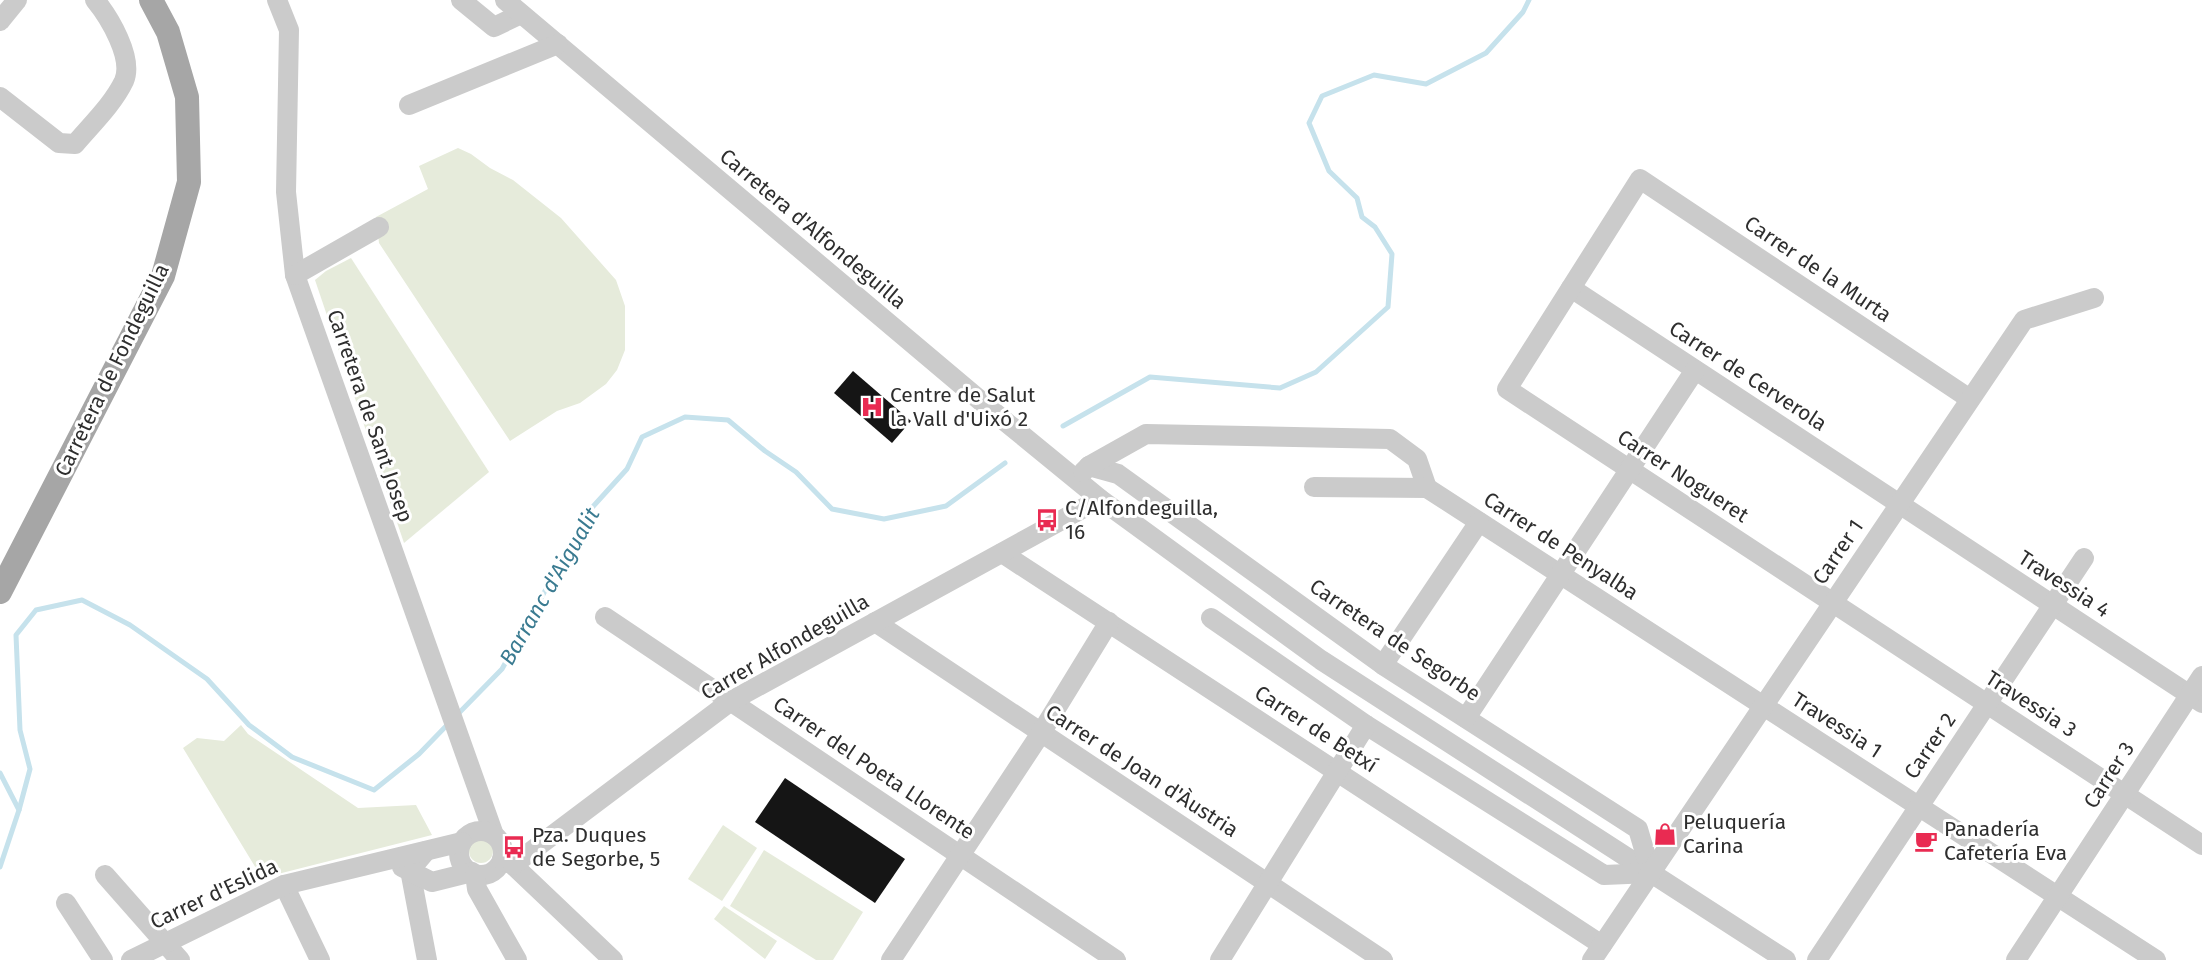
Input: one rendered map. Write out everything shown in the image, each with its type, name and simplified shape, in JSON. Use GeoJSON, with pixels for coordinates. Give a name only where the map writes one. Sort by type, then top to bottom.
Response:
{"type":"FeatureCollection","features":[{"type":"Feature","properties":{"kind":"main road","name":"Carretera de Fondeguilla"},"geometry":{"type":"LineString","coordinates":[[3,586],[163,276],[189,182],[187,97],[168,32],[151,0]]}},
{"type":"Feature","properties":{"kind":"street"},"geometry":{"type":"LineString","coordinates":[[0,21],[17,0]]}},
{"type":"Feature","properties":{"kind":"street"},"geometry":{"type":"LineString","coordinates":[[0,97],[59,143],[75,144],[113,99],[125,78],[123,48],[103,9],[95,0]]}},
{"type":"Feature","properties":{"kind":"street","name":"Carretera de Sant Josep"},"geometry":{"type":"LineString","coordinates":[[277,0],[289,30],[286,192],[295,275],[494,835]]}},
{"type":"Feature","properties":{"kind":"street"},"geometry":{"type":"LineString","coordinates":[[462,0],[494,27],[521,14]]}},
{"type":"Feature","properties":{"kind":"street","name":"Carretera d'Alfondeguilla"},"geometry":{"type":"LineString","coordinates":[[505,0],[1082,473]]}},
{"type":"Feature","properties":{"kind":"street"},"geometry":{"type":"LineString","coordinates":[[409,105],[558,44]]}},
{"type":"Feature","properties":{"kind":"street","name":"Carrer de la Murta"},"geometry":{"type":"LineString","coordinates":[[1571,288],[1640,179],[1970,399]]}},
{"type":"Feature","properties":{"kind":"street"},"geometry":{"type":"LineString","coordinates":[[295,275],[379,226]]}},
{"type":"Feature","properties":{"kind":"street","name":"Carrer de Cerverola"},"geometry":{"type":"LineString","coordinates":[[1571,288],[1899,504]]}},
{"type":"Feature","properties":{"kind":"street","name":"Carrer Nogueret"},"geometry":{"type":"LineString","coordinates":[[1571,288],[1508,389],[1833,603]]}},
{"type":"Feature","properties":{"kind":"street","name":"Carrer 1"},"geometry":{"type":"LineString","coordinates":[[1597,953],[2024,320],[2094,298]]}},
{"type":"Feature","properties":{"kind":"street"},"geometry":{"type":"LineString","coordinates":[[1466,718],[1695,370]]}},
{"type":"Feature","properties":{"kind":"street"},"geometry":{"type":"LineString","coordinates":[[1314,487],[1426,488],[1417,459],[1390,439],[1146,434],[1082,473],[1100,499],[1321,660],[1786,960]]}},
{"type":"Feature","properties":{"kind":"street","name":"Carretera de Segorbe"},"geometry":{"type":"LineString","coordinates":[[1082,473],[1118,474],[1383,665],[1638,829],[1651,873]]}},
{"type":"Feature","properties":{"kind":"street","name":"Carrer de Penyalba"},"geometry":{"type":"LineString","coordinates":[[1426,488],[1763,706]]}},
{"type":"Feature","properties":{"kind":"street","name":"Carrer Alfondeguilla"},"geometry":{"type":"LineString","coordinates":[[507,863],[731,701],[1100,499]]}},
{"type":"Feature","properties":{"kind":"street","name":"Travessia 4"},"geometry":{"type":"LineString","coordinates":[[1899,504],[2196,699]]}},
{"type":"Feature","properties":{"kind":"street"},"geometry":{"type":"LineString","coordinates":[[1383,665],[1479,522]]}},
{"type":"Feature","properties":{"kind":"street","name":"Carrer de Betxí"},"geometry":{"type":"LineString","coordinates":[[1002,553],[1337,771],[1597,953]]}},
{"type":"Feature","properties":{"kind":"street","name":"Carrer 2"},"geometry":{"type":"LineString","coordinates":[[1817,960],[2084,558]]}},
{"type":"Feature","properties":{"kind":"street","name":"Travessia 3"},"geometry":{"type":"LineString","coordinates":[[1833,603],[2202,845]]}},
{"type":"Feature","properties":{"kind":"street","name":"Carrer del Poeta Llorente"},"geometry":{"type":"LineString","coordinates":[[605,617],[1116,960]]}},
{"type":"Feature","properties":{"kind":"street"},"geometry":{"type":"LineString","coordinates":[[1211,618],[1366,725],[1605,875],[1651,873]]}},
{"type":"Feature","properties":{"kind":"street","name":"Carrer de Joan d'Àustria"},"geometry":{"type":"LineString","coordinates":[[875,622],[1383,960]]}},
{"type":"Feature","properties":{"kind":"street"},"geometry":{"type":"LineString","coordinates":[[891,960],[1041,733],[1110,622]]}},
{"type":"Feature","properties":{"kind":"street","name":"Carrer 3"},"geometry":{"type":"LineString","coordinates":[[2016,960],[2125,795],[2196,699],[2201,677]]}},
{"type":"Feature","properties":{"kind":"street","name":"Travessia 1"},"geometry":{"type":"LineString","coordinates":[[1763,706],[2156,960]]}},
{"type":"Feature","properties":{"kind":"street"},"geometry":{"type":"LineString","coordinates":[[1220,960],[1366,725]]}},
{"type":"Feature","properties":{"kind":"street"},"geometry":{"type":"LineString","coordinates":[[474,873],[466,869],[460,856],[462,843],[466,837],[476,832],[489,832],[502,846],[507,863],[613,960]]}},
{"type":"Feature","properties":{"kind":"street","name":"Carrer d'Eslida"},"geometry":{"type":"LineString","coordinates":[[131,960],[284,885],[462,843]]}},
{"type":"Feature","properties":{"kind":"street"},"geometry":{"type":"LineString","coordinates":[[410,870],[426,851]]}},
{"type":"Feature","properties":{"kind":"street"},"geometry":{"type":"LineString","coordinates":[[389,860],[432,882],[474,873],[488,873],[507,863]]}},
{"type":"Feature","properties":{"kind":"street"},"geometry":{"type":"LineString","coordinates":[[410,870],[427,960]]}},
{"type":"Feature","properties":{"kind":"street"},"geometry":{"type":"LineString","coordinates":[[474,873],[477,889],[517,960]]}},
{"type":"Feature","properties":{"kind":"street"},"geometry":{"type":"LineString","coordinates":[[105,874],[180,960]]}},
{"type":"Feature","properties":{"kind":"street"},"geometry":{"type":"LineString","coordinates":[[284,885],[320,960]]}},
{"type":"Feature","properties":{"kind":"street"},"geometry":{"type":"LineString","coordinates":[[66,903],[103,960]]}},
{"type":"Feature","properties":{"kind":"green space"},"geometry":{"type":"Polygon","coordinates":[[[458,148],[513,180],[561,218],[616,280],[625,306],[625,350],[617,370],[606,384],[580,403],[557,411],[510,441],[379,243],[376,217],[428,189],[419,166],[458,148]]]}},
{"type":"Feature","properties":{"kind":"green space"},"geometry":{"type":"Polygon","coordinates":[[[351,258],[489,472],[404,543],[315,280],[326,271],[351,258]]]}},
{"type":"Feature","properties":{"kind":"green space"},"geometry":{"type":"Polygon","coordinates":[[[241,725],[248,734],[358,808],[416,805],[432,835],[262,878],[183,748],[197,738],[224,741],[241,725]]]}},
{"type":"Feature","properties":{"kind":"green space"},"geometry":{"type":"Polygon","coordinates":[[[723,825],[757,848],[722,901],[688,879],[723,825]]]}},
{"type":"Feature","properties":{"kind":"green space"},"geometry":{"type":"Polygon","coordinates":[[[481,839],[490,842],[493,851],[490,860],[481,863],[472,860],[469,851],[472,842],[481,839]]]}},
{"type":"Feature","properties":{"kind":"green space"},"geometry":{"type":"Polygon","coordinates":[[[764,850],[863,912],[833,960],[816,960],[730,906],[764,850]]]}},
{"type":"Feature","properties":{"kind":"green space"},"geometry":{"type":"Polygon","coordinates":[[[724,906],[777,941],[765,959],[714,919],[724,906]]]}},
{"type":"Feature","properties":{"kind":"building","name":"Centre de Salut la Vall d'Uixó 2"},"geometry":{"type":"Polygon","coordinates":[[[853,371],[911,421],[892,443],[834,393],[853,371]]]}},
{"type":"Feature","properties":{"kind":"building"},"geometry":{"type":"Polygon","coordinates":[[[785,778],[905,859],[875,903],[755,822],[785,778]]]}},
{"type":"Feature","properties":{"kind":"waterway","name":"Barranc d'Aigualit"},"geometry":{"type":"LineString","coordinates":[[1063,426],[1150,377],[1280,388],[1316,372],[1388,307],[1392,254],[1375,227],[1362,217],[1357,198],[1329,171],[1309,123],[1322,96],[1374,75],[1426,84],[1486,53],[1523,12],[1529,0]]}},
{"type":"Feature","properties":{"kind":"waterway","name":"Barranc d'Aigualit"},"geometry":{"type":"LineString","coordinates":[[456,716],[502,669],[589,511],[627,469],[642,437],[685,417],[728,420],[765,451],[796,472],[832,509],[884,519],[946,506],[1005,463]]}},
{"type":"Feature","properties":{"kind":"waterway","name":"Barranc d'Aigualit"},"geometry":{"type":"LineString","coordinates":[[19,810],[30,769],[20,730],[16,635],[36,610],[82,600],[130,625],[207,679],[249,725],[292,757],[374,790],[419,754],[450,722]]}},
{"type":"Feature","properties":{"kind":"waterway"},"geometry":{"type":"LineString","coordinates":[[0,773],[19,810],[0,867]]}},
{"type":"Feature","properties":{"kind":"place","name":"Centre de Salut la Vall d'Uixó 2"},"geometry":{"type":"Point","coordinates":[872,407]}},
{"type":"Feature","properties":{"kind":"place","name":"C/Alfondeguilla, 16"},"geometry":{"type":"Point","coordinates":[1047,520]}},
{"type":"Feature","properties":{"kind":"place","name":"Peluquería Carina"},"geometry":{"type":"Point","coordinates":[1665,834]}},
{"type":"Feature","properties":{"kind":"place","name":"Panadería Cafetería Eva"},"geometry":{"type":"Point","coordinates":[1926,841]}},
{"type":"Feature","properties":{"kind":"place","name":"Pza. Duques de Segorbe, 5"},"geometry":{"type":"Point","coordinates":[514,847]}}]}
